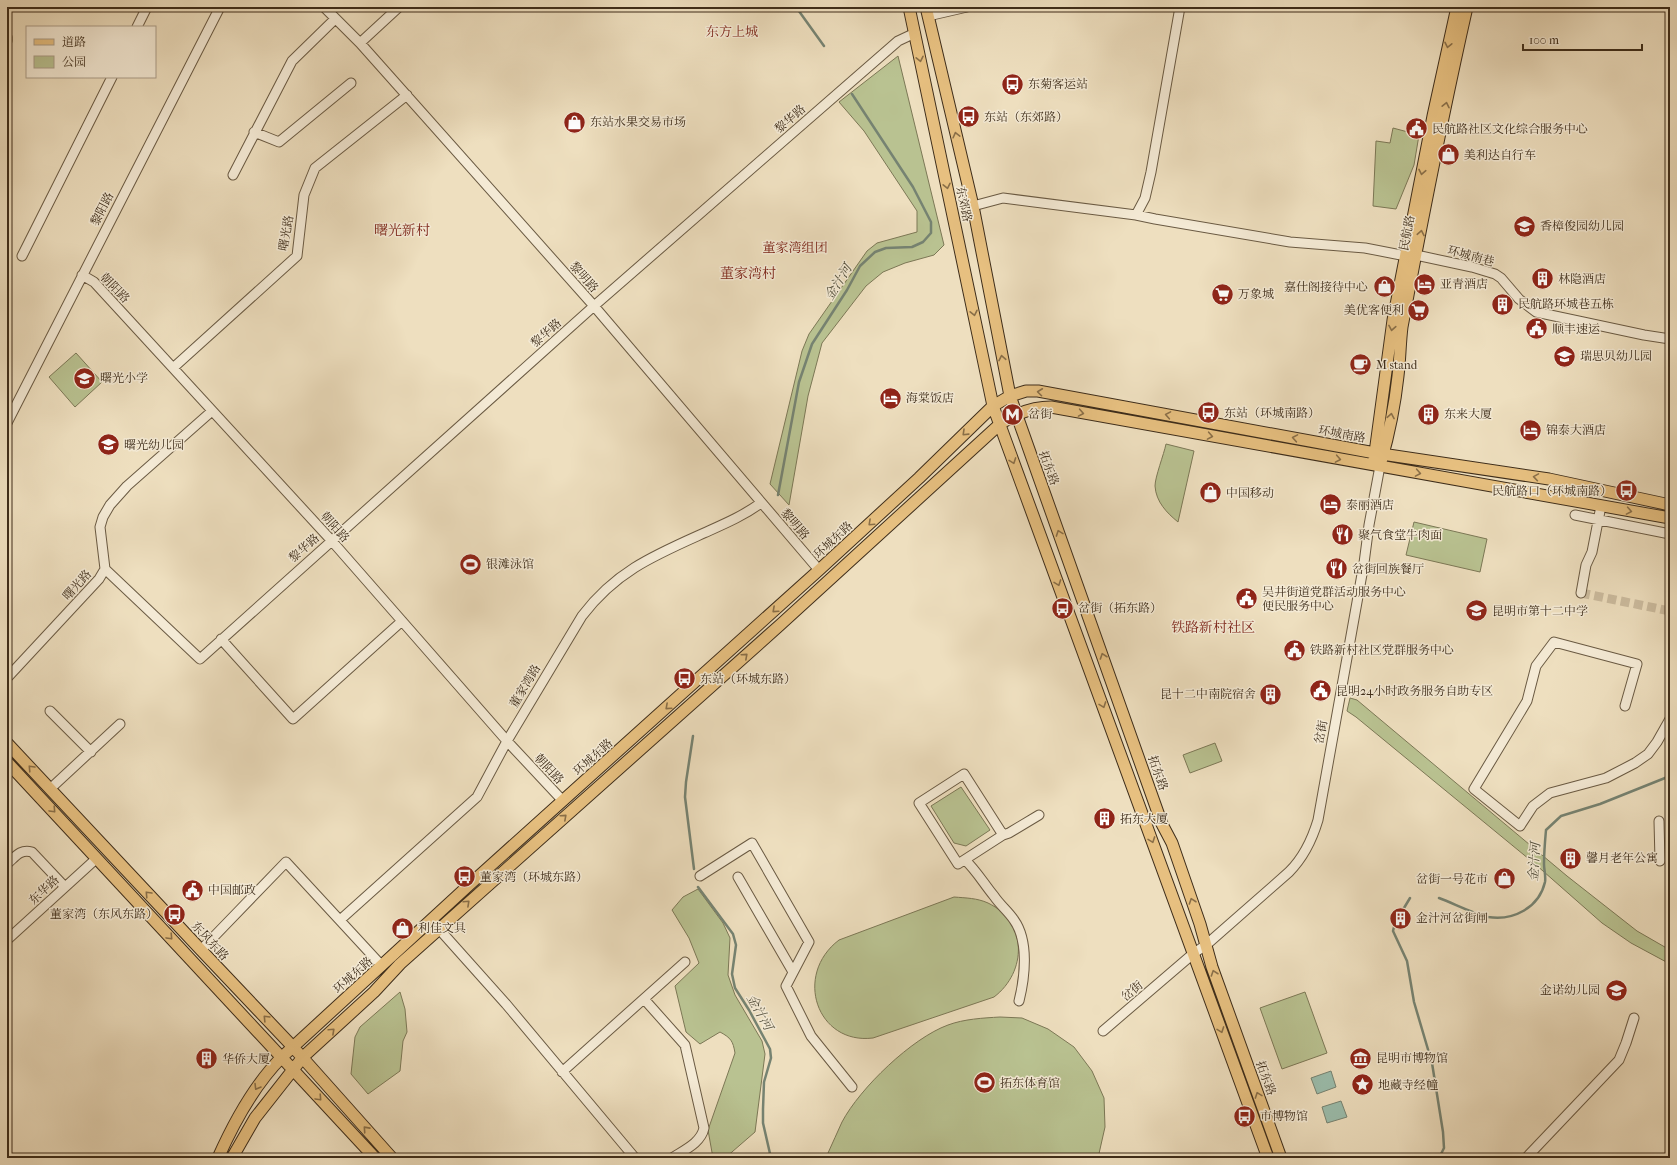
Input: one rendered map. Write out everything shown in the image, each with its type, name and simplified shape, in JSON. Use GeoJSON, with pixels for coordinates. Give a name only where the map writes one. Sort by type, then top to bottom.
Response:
{"type":"FeatureCollection","features":[{"type":"Feature","properties":{"kind":"main road","name":"东郊路"},"geometry":{"type":"LineString","coordinates":[[909,7],[993,406]]}},
{"type":"Feature","properties":{"kind":"main road","name":"民航路"},"geometry":{"type":"LineString","coordinates":[[1377,466],[1398,376],[1401,336],[1411,255],[1433,116],[1457,7]]}},
{"type":"Feature","properties":{"kind":"main road","name":"民航路"},"geometry":{"type":"LineString","coordinates":[[1411,255],[1467,7]]}},
{"type":"Feature","properties":{"kind":"main road","name":"东郊路"},"geometry":{"type":"LineString","coordinates":[[927,12],[973,206],[1010,396]]}},
{"type":"Feature","properties":{"kind":"main road","name":"环城南路"},"geometry":{"type":"LineString","coordinates":[[1010,396],[1026,391],[1038,391],[1379,454],[1548,479],[1670,505]]}},
{"type":"Feature","properties":{"kind":"main road","name":"环城东路"},"geometry":{"type":"LineString","coordinates":[[218,1158],[229,1135],[260,1082],[293,1046],[469,885],[819,570],[919,478],[993,406],[1010,396]]}},
{"type":"Feature","properties":{"kind":"main road","name":"拓东路"},"geometry":{"type":"LineString","coordinates":[[1010,396],[1162,824],[1172,843],[1205,941],[1212,967],[1281,1158]]}},
{"type":"Feature","properties":{"kind":"main road"},"geometry":{"type":"LineString","coordinates":[[993,406],[1268,1158]]}},
{"type":"Feature","properties":{"kind":"main road","name":"环城南路"},"geometry":{"type":"LineString","coordinates":[[1016,415],[1039,407],[1051,407],[1670,518]]}},
{"type":"Feature","properties":{"kind":"main road","name":"环城东路"},"geometry":{"type":"LineString","coordinates":[[232,1158],[255,1118],[292,1069],[303,1057],[374,992],[400,964],[780,625],[1000,424],[1016,415]]}},
{"type":"Feature","properties":{"kind":"main road","name":"东风东路"},"geometry":{"type":"LineString","coordinates":[[7,742],[201,950],[293,1046],[392,1158]]}},
{"type":"Feature","properties":{"kind":"main road"},"geometry":{"type":"LineString","coordinates":[[7,762],[375,1158]]}},
{"type":"Feature","properties":{"kind":"street"},"geometry":{"type":"LineString","coordinates":[[138,26],[147,7]]}},
{"type":"Feature","properties":{"kind":"street","name":"黎阳路"},"geometry":{"type":"LineString","coordinates":[[7,423],[220,7]]}},
{"type":"Feature","properties":{"kind":"street","name":"黎明路"},"geometry":{"type":"LineString","coordinates":[[324,7],[360,43],[407,95],[594,306],[819,570]]}},
{"type":"Feature","properties":{"kind":"street"},"geometry":{"type":"LineString","coordinates":[[360,43],[399,7]]}},
{"type":"Feature","properties":{"kind":"street"},"geometry":{"type":"LineString","coordinates":[[927,12],[967,7]]}},
{"type":"Feature","properties":{"kind":"street"},"geometry":{"type":"LineString","coordinates":[[1136,215],[1145,198],[1151,172],[1180,7]]}},
{"type":"Feature","properties":{"kind":"street"},"geometry":{"type":"LineString","coordinates":[[233,174],[292,61],[335,19]]}},
{"type":"Feature","properties":{"kind":"street","name":"黎华路"},"geometry":{"type":"LineString","coordinates":[[104,569],[200,659],[331,540],[594,306],[898,41],[915,33]]}},
{"type":"Feature","properties":{"kind":"street"},"geometry":{"type":"LineString","coordinates":[[22,256],[111,78]]}},
{"type":"Feature","properties":{"kind":"street"},"geometry":{"type":"LineString","coordinates":[[254,132],[280,142],[351,83]]}},
{"type":"Feature","properties":{"kind":"street","name":"曙光路"},"geometry":{"type":"LineString","coordinates":[[173,368],[297,256],[304,195],[315,168],[407,95]]}},
{"type":"Feature","properties":{"kind":"street","name":"环城南巷"},"geometry":{"type":"LineString","coordinates":[[973,206],[1002,198],[1136,215],[1155,220],[1290,242],[1366,248],[1411,255],[1472,267],[1495,274],[1502,278],[1519,300],[1536,312],[1644,335],[1670,339]]}},
{"type":"Feature","properties":{"kind":"street","name":"朝阳路"},"geometry":{"type":"LineString","coordinates":[[82,275],[94,282],[331,540],[507,741],[563,801]]}},
{"type":"Feature","properties":{"kind":"street","name":"曙光路"},"geometry":{"type":"LineString","coordinates":[[7,678],[99,579],[104,569],[100,527],[103,517],[110,505],[127,486],[212,411]]}},
{"type":"Feature","properties":{"kind":"street","name":"岔街"},"geometry":{"type":"LineString","coordinates":[[1103,1030],[1194,953],[1205,941],[1293,868],[1307,849],[1314,833],[1364,563],[1377,466]]}},
{"type":"Feature","properties":{"kind":"street","name":"董家湾路"},"geometry":{"type":"LineString","coordinates":[[340,920],[477,797],[507,741],[582,616],[612,582],[634,567],[660,553],[745,514],[761,503]]}},
{"type":"Feature","properties":{"kind":"street"},"geometry":{"type":"LineString","coordinates":[[1581,594],[1586,565],[1592,552],[1601,506]]}},
{"type":"Feature","properties":{"kind":"street"},"geometry":{"type":"LineString","coordinates":[[1575,515],[1670,534]]}},
{"type":"Feature","properties":{"kind":"street"},"geometry":{"type":"LineString","coordinates":[[221,639],[293,720],[402,621]]}},
{"type":"Feature","properties":{"kind":"street"},"geometry":{"type":"LineString","coordinates":[[1625,706],[1637,664],[1554,642],[1536,666],[1527,701],[1474,789],[1520,826],[1533,806],[1550,793],[1606,778],[1635,763],[1648,754],[1657,742],[1670,719]]}},
{"type":"Feature","properties":{"kind":"street"},"geometry":{"type":"LineString","coordinates":[[50,711],[91,752]]}},
{"type":"Feature","properties":{"kind":"street"},"geometry":{"type":"LineString","coordinates":[[50,789],[120,724]]}},
{"type":"Feature","properties":{"kind":"street"},"geometry":{"type":"LineString","coordinates":[[1003,835],[964,774],[919,803],[958,864],[1003,835],[1039,815]]}},
{"type":"Feature","properties":{"kind":"street"},"geometry":{"type":"LineString","coordinates":[[1659,822],[1660,861]]}},
{"type":"Feature","properties":{"kind":"street"},"geometry":{"type":"LineString","coordinates":[[700,876],[752,843],[809,942],[786,986],[811,1036],[852,1087]]}},
{"type":"Feature","properties":{"kind":"street"},"geometry":{"type":"LineString","coordinates":[[7,864],[19,853],[26,850],[32,852],[65,887]]}},
{"type":"Feature","properties":{"kind":"street","name":"东华路"},"geometry":{"type":"LineString","coordinates":[[7,940],[97,858]]}},
{"type":"Feature","properties":{"kind":"street"},"geometry":{"type":"LineString","coordinates":[[965,860],[972,866],[996,900],[1014,920],[1021,934],[1024,956],[1022,987],[1019,1001]]}},
{"type":"Feature","properties":{"kind":"street"},"geometry":{"type":"LineString","coordinates":[[201,950],[286,862],[382,966]]}},
{"type":"Feature","properties":{"kind":"street"},"geometry":{"type":"LineString","coordinates":[[738,877],[793,972]]}},
{"type":"Feature","properties":{"kind":"street"},"geometry":{"type":"LineString","coordinates":[[440,929],[506,1004],[636,1158]]}},
{"type":"Feature","properties":{"kind":"street"},"geometry":{"type":"LineString","coordinates":[[562,1072],[685,962]]}},
{"type":"Feature","properties":{"kind":"street"},"geometry":{"type":"LineString","coordinates":[[644,999],[685,1045],[704,1128],[703,1135],[697,1142],[672,1158]]}},
{"type":"Feature","properties":{"kind":"street"},"geometry":{"type":"LineString","coordinates":[[1526,1158],[1619,1060],[1634,1018]]}},
{"type":"Feature","properties":{"kind":"green space"},"geometry":{"type":"Polygon","coordinates":[[[898,56],[944,245],[934,255],[905,263],[883,272],[866,286],[822,343],[808,396],[789,505],[770,484],[802,351],[809,334],[867,251],[877,243],[917,232],[917,211],[864,131],[839,102],[898,56]]]}},
{"type":"Feature","properties":{"kind":"green space"},"geometry":{"type":"Polygon","coordinates":[[[1393,128],[1419,135],[1414,165],[1396,209],[1373,206],[1376,141],[1390,143],[1393,128]]]}},
{"type":"Feature","properties":{"kind":"green space"},"geometry":{"type":"Polygon","coordinates":[[[76,353],[102,382],[75,407],[49,377],[76,353]]]}},
{"type":"Feature","properties":{"kind":"green space"},"geometry":{"type":"Polygon","coordinates":[[[1166,444],[1194,451],[1178,522],[1163,507],[1157,497],[1155,486],[1156,477],[1166,444]]]}},
{"type":"Feature","properties":{"kind":"green space"},"geometry":{"type":"Polygon","coordinates":[[[1414,522],[1487,539],[1480,572],[1406,555],[1414,522]]]}},
{"type":"Feature","properties":{"kind":"green space"},"geometry":{"type":"Polygon","coordinates":[[[1350,698],[1357,700],[1567,876],[1637,931],[1670,950],[1670,964],[1631,943],[1602,923],[1535,864],[1347,711],[1350,698]]]}},
{"type":"Feature","properties":{"kind":"green space"},"geometry":{"type":"Polygon","coordinates":[[[1215,743],[1222,761],[1190,773],[1183,755],[1215,743]]]}},
{"type":"Feature","properties":{"kind":"green space"},"geometry":{"type":"Polygon","coordinates":[[[961,787],[990,830],[966,846],[954,843],[931,806],[961,787]]]}},
{"type":"Feature","properties":{"kind":"green space"},"geometry":{"type":"Polygon","coordinates":[[[698,889],[723,923],[730,938],[728,975],[735,995],[762,1041],[765,1054],[755,1132],[725,1158],[713,1158],[708,1130],[735,1053],[733,1046],[731,1040],[720,1032],[700,1044],[686,1032],[675,986],[699,963],[689,938],[672,910],[683,897],[698,889]]]}},
{"type":"Feature","properties":{"kind":"green space"},"geometry":{"type":"Polygon","coordinates":[[[954,897],[984,901],[1001,911],[1010,922],[1016,934],[1018,948],[1017,961],[1013,974],[1005,987],[994,997],[873,1038],[854,1037],[838,1031],[826,1019],[818,1005],[815,988],[817,971],[825,955],[839,940],[954,897]]]}},
{"type":"Feature","properties":{"kind":"green space"},"geometry":{"type":"Polygon","coordinates":[[[400,992],[405,1009],[407,1032],[403,1041],[400,1071],[368,1094],[351,1074],[355,1037],[360,1027],[400,992]]]}},
{"type":"Feature","properties":{"kind":"green space"},"geometry":{"type":"Polygon","coordinates":[[[1305,992],[1327,1053],[1282,1069],[1260,1008],[1305,992]]]}},
{"type":"Feature","properties":{"kind":"green space","name":"拓东体育馆"},"geometry":{"type":"Polygon","coordinates":[[[980,1018],[1022,1018],[1048,1029],[1074,1047],[1092,1071],[1104,1098],[1105,1127],[1098,1158],[828,1158],[828,1153],[838,1130],[850,1109],[874,1080],[903,1052],[934,1032],[948,1025],[980,1018]]]}},
{"type":"Feature","properties":{"kind":"shaded area"},"geometry":{"type":"Polygon","coordinates":[[[1331,1071],[1336,1087],[1317,1094],[1311,1078],[1331,1071]]]}},
{"type":"Feature","properties":{"kind":"shaded area"},"geometry":{"type":"Polygon","coordinates":[[[1341,1101],[1347,1117],[1327,1123],[1322,1107],[1341,1101]]]}},
{"type":"Feature","properties":{"kind":"waterway","name":"金汁河"},"geometry":{"type":"LineString","coordinates":[[796,7],[824,46]]}},
{"type":"Feature","properties":{"kind":"waterway","name":"金汁河"},"geometry":{"type":"LineString","coordinates":[[778,495],[799,382],[812,344],[847,290],[860,266],[875,252],[886,248],[912,247],[923,242],[931,233],[931,222],[913,187],[852,94]]}},
{"type":"Feature","properties":{"kind":"waterway","name":"金汁河"},"geometry":{"type":"LineString","coordinates":[[693,736],[685,797],[694,869]]}},
{"type":"Feature","properties":{"kind":"waterway","name":"金汁河"},"geometry":{"type":"LineString","coordinates":[[1439,898],[1469,911],[1488,917],[1507,917],[1524,911],[1531,906],[1542,891],[1545,882],[1544,860],[1546,830],[1561,816],[1600,804],[1670,776]]}},
{"type":"Feature","properties":{"kind":"waterway","name":"金汁河"},"geometry":{"type":"LineString","coordinates":[[698,887],[733,934],[736,945],[732,974],[735,988],[770,1049],[771,1058],[764,1082],[763,1123],[771,1158]]}},
{"type":"Feature","properties":{"kind":"waterway","name":"金汁河"},"geometry":{"type":"LineString","coordinates":[[1410,898],[1395,923],[1393,931],[1407,961],[1414,1002],[1432,1063],[1443,1132],[1444,1148],[1439,1158]]}},
{"type":"Feature","properties":{"kind":"tunnel"},"geometry":{"type":"LineString","coordinates":[[1581,593],[1670,611]]}},
{"type":"Feature","properties":{"kind":"place","name":"东菊客运站"},"geometry":{"type":"Point","coordinates":[1012,84]}},
{"type":"Feature","properties":{"kind":"place","name":"东站（东郊路）"},"geometry":{"type":"Point","coordinates":[968,117]}},
{"type":"Feature","properties":{"kind":"place","name":"东站水果交易市场"},"geometry":{"type":"Point","coordinates":[574,122]}},
{"type":"Feature","properties":{"kind":"place","name":"民航路社区文化综合服务中心"},"geometry":{"type":"Point","coordinates":[1416,129]}},
{"type":"Feature","properties":{"kind":"place","name":"美利达自行车"},"geometry":{"type":"Point","coordinates":[1449,155]}},
{"type":"Feature","properties":{"kind":"place","name":"香樟俊园幼儿园"},"geometry":{"type":"Point","coordinates":[1524,226]}},
{"type":"Feature","properties":{"kind":"place","name":"林隐酒店"},"geometry":{"type":"Point","coordinates":[1542,279]}},
{"type":"Feature","properties":{"kind":"place","name":"亚青酒店"},"geometry":{"type":"Point","coordinates":[1424,284]}},
{"type":"Feature","properties":{"kind":"place","name":"嘉仕阁接待中心"},"geometry":{"type":"Point","coordinates":[1384,287]}},
{"type":"Feature","properties":{"kind":"place","name":"万象城"},"geometry":{"type":"Point","coordinates":[1223,294]}},
{"type":"Feature","properties":{"kind":"place","name":"民航路环城巷五栋"},"geometry":{"type":"Point","coordinates":[1503,304]}},
{"type":"Feature","properties":{"kind":"place","name":"美优客便利"},"geometry":{"type":"Point","coordinates":[1419,310]}},
{"type":"Feature","properties":{"kind":"place","name":"顺丰速运"},"geometry":{"type":"Point","coordinates":[1537,329]}},
{"type":"Feature","properties":{"kind":"place","name":"瑞思贝幼儿园"},"geometry":{"type":"Point","coordinates":[1565,356]}},
{"type":"Feature","properties":{"kind":"place","name":"M stand"},"geometry":{"type":"Point","coordinates":[1361,365]}},
{"type":"Feature","properties":{"kind":"place","name":"曙光小学"},"geometry":{"type":"Point","coordinates":[85,378]}},
{"type":"Feature","properties":{"kind":"place","name":"海棠饭店"},"geometry":{"type":"Point","coordinates":[891,398]}},
{"type":"Feature","properties":{"kind":"place","name":"东站（环城南路）"},"geometry":{"type":"Point","coordinates":[1208,413]}},
{"type":"Feature","properties":{"kind":"place","name":"岔街"},"geometry":{"type":"Point","coordinates":[1013,414]}},
{"type":"Feature","properties":{"kind":"place","name":"东来大厦"},"geometry":{"type":"Point","coordinates":[1428,414]}},
{"type":"Feature","properties":{"kind":"place","name":"锦泰大酒店"},"geometry":{"type":"Point","coordinates":[1531,430]}},
{"type":"Feature","properties":{"kind":"place","name":"曙光幼儿园"},"geometry":{"type":"Point","coordinates":[109,445]}},
{"type":"Feature","properties":{"kind":"place","name":"民航路口（环城南路）"},"geometry":{"type":"Point","coordinates":[1627,491]}},
{"type":"Feature","properties":{"kind":"place","name":"中国移动"},"geometry":{"type":"Point","coordinates":[1211,493]}},
{"type":"Feature","properties":{"kind":"place","name":"泰丽酒店"},"geometry":{"type":"Point","coordinates":[1330,505]}},
{"type":"Feature","properties":{"kind":"place","name":"聚气食堂牛肉面"},"geometry":{"type":"Point","coordinates":[1343,535]}},
{"type":"Feature","properties":{"kind":"place","name":"银滩泳馆"},"geometry":{"type":"Point","coordinates":[471,564]}},
{"type":"Feature","properties":{"kind":"place","name":"岔街回族餐厅"},"geometry":{"type":"Point","coordinates":[1336,569]}},
{"type":"Feature","properties":{"kind":"place","name":"吴井街道党群活动服务中心 便民服务中心"},"geometry":{"type":"Point","coordinates":[1246,599]}},
{"type":"Feature","properties":{"kind":"place","name":"岔街（拓东路）"},"geometry":{"type":"Point","coordinates":[1063,608]}},
{"type":"Feature","properties":{"kind":"place","name":"昆明市第十二中学"},"geometry":{"type":"Point","coordinates":[1477,611]}},
{"type":"Feature","properties":{"kind":"place","name":"铁路新村社区党群服务中心"},"geometry":{"type":"Point","coordinates":[1294,650]}},
{"type":"Feature","properties":{"kind":"place","name":"东站（环城东路）"},"geometry":{"type":"Point","coordinates":[684,679]}},
{"type":"Feature","properties":{"kind":"place","name":"昆明24小时政务服务自助专区"},"geometry":{"type":"Point","coordinates":[1320,691]}},
{"type":"Feature","properties":{"kind":"place","name":"昆十二中南院宿舍"},"geometry":{"type":"Point","coordinates":[1271,694]}},
{"type":"Feature","properties":{"kind":"place","name":"拓东大厦"},"geometry":{"type":"Point","coordinates":[1104,819]}},
{"type":"Feature","properties":{"kind":"place","name":"馨月老年公寓"},"geometry":{"type":"Point","coordinates":[1571,858]}},
{"type":"Feature","properties":{"kind":"place","name":"董家湾（环城东路）"},"geometry":{"type":"Point","coordinates":[464,877]}},
{"type":"Feature","properties":{"kind":"place","name":"岔街一号花市"},"geometry":{"type":"Point","coordinates":[1504,879]}},
{"type":"Feature","properties":{"kind":"place","name":"中国邮政"},"geometry":{"type":"Point","coordinates":[193,890]}},
{"type":"Feature","properties":{"kind":"place","name":"董家湾（东风东路）"},"geometry":{"type":"Point","coordinates":[174,914]}},
{"type":"Feature","properties":{"kind":"place","name":"金汁河岔街闸"},"geometry":{"type":"Point","coordinates":[1400,918]}},
{"type":"Feature","properties":{"kind":"place","name":"利佳文具"},"geometry":{"type":"Point","coordinates":[402,928]}},
{"type":"Feature","properties":{"kind":"place","name":"金诺幼儿园"},"geometry":{"type":"Point","coordinates":[1616,990]}},
{"type":"Feature","properties":{"kind":"place","name":"昆明市博物馆"},"geometry":{"type":"Point","coordinates":[1360,1058]}},
{"type":"Feature","properties":{"kind":"place","name":"华侨大厦"},"geometry":{"type":"Point","coordinates":[206,1059]}},
{"type":"Feature","properties":{"kind":"place","name":"拓东体育馆"},"geometry":{"type":"Point","coordinates":[985,1083]}},
{"type":"Feature","properties":{"kind":"place","name":"地藏寺经幢"},"geometry":{"type":"Point","coordinates":[1362,1085]}},
{"type":"Feature","properties":{"kind":"place","name":"市博物馆"},"geometry":{"type":"Point","coordinates":[1245,1116]}},
{"type":"Feature","properties":{"kind":"district","name":"东方上城"},"geometry":{"type":"Point","coordinates":[732,31]}},
{"type":"Feature","properties":{"kind":"district","name":"曙光新村"},"geometry":{"type":"Point","coordinates":[402,230]}},
{"type":"Feature","properties":{"kind":"district","name":"董家湾组团"},"geometry":{"type":"Point","coordinates":[795,247]}},
{"type":"Feature","properties":{"kind":"district","name":"董家湾村"},"geometry":{"type":"Point","coordinates":[748,273]}},
{"type":"Feature","properties":{"kind":"district","name":"铁路新村社区"},"geometry":{"type":"Point","coordinates":[1213,627]}}]}
